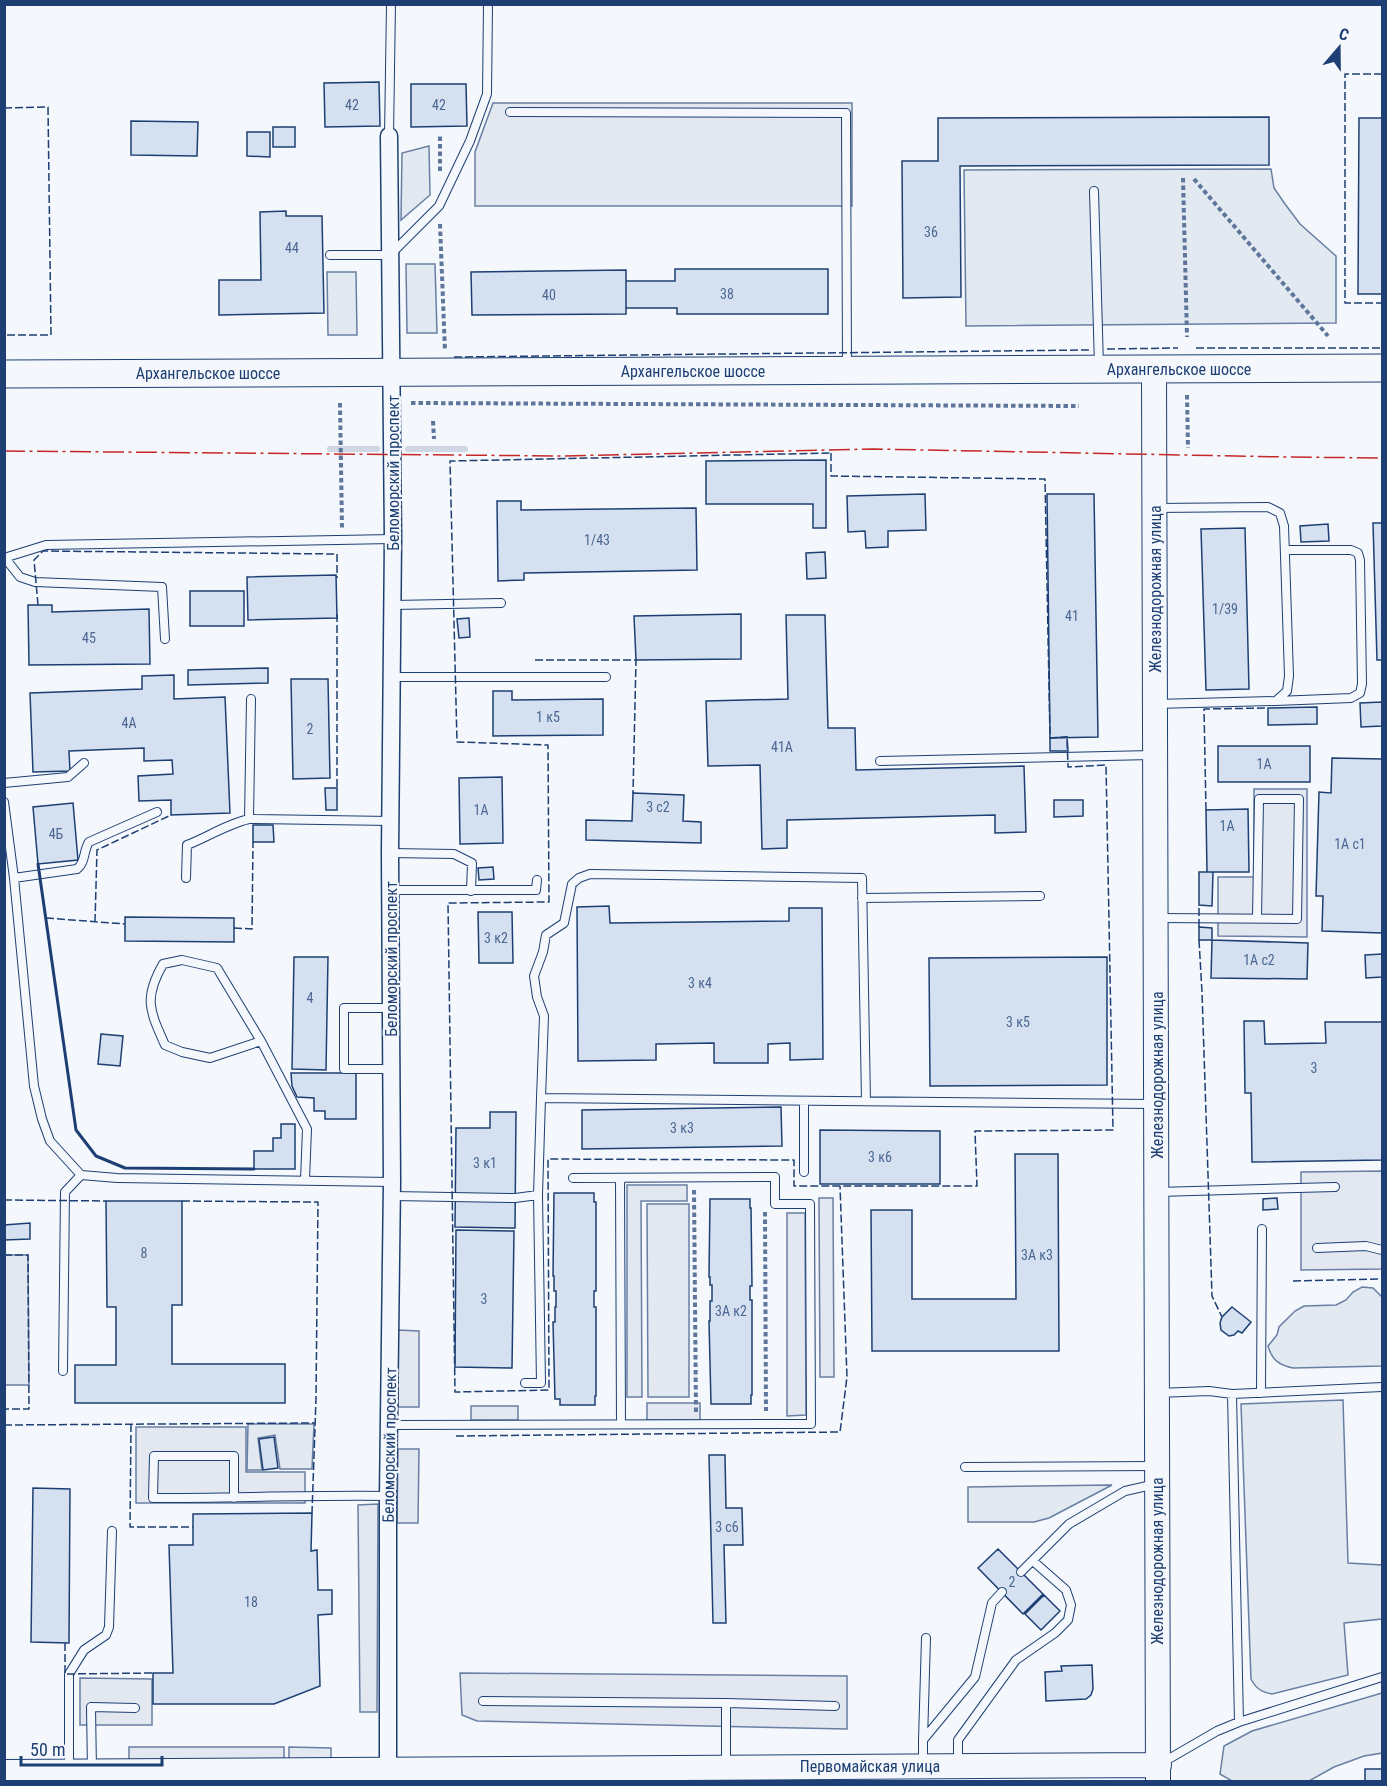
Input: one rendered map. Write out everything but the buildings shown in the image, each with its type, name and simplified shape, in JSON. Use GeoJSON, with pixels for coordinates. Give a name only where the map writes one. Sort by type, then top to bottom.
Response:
{"type":"FeatureCollection","features":[{"type":"Feature","properties":{"kind":"main road","name":"Архангельское шоссе"},"geometry":{"type":"LineString","coordinates":[[4,374],[1383,368]]}},
{"type":"Feature","properties":{"kind":"main road","name":"Железнодорожная улица"},"geometry":{"type":"LineString","coordinates":[[1154,369],[1158,1393],[1156,1475],[1159,1773]]}},
{"type":"Feature","properties":{"kind":"main road","name":"Первомайская улица"},"geometry":{"type":"LineString","coordinates":[[4,1772],[388,1775],[726,1767],[779,1771],[958,1766],[1159,1773]]}},
{"type":"Feature","properties":{"kind":"street","name":"Беломорский проспект"},"geometry":{"type":"LineString","coordinates":[[388,1775],[388,1496],[392,1189],[390,853],[393,605],[389,136]]}},
{"type":"Feature","properties":{"kind":"lane"},"geometry":{"type":"LineString","coordinates":[[389,136],[391,4]]}},
{"type":"Feature","properties":{"kind":"lane"},"geometry":{"type":"LineString","coordinates":[[330,255],[390,255],[439,206],[460,163],[488,94],[488,4]]}},
{"type":"Feature","properties":{"kind":"lane"},"geometry":{"type":"LineString","coordinates":[[510,112],[846,113],[847,370]]}},
{"type":"Feature","properties":{"kind":"lane"},"geometry":{"type":"LineString","coordinates":[[1094,191],[1099,369]]}},
{"type":"Feature","properties":{"kind":"lane"},"geometry":{"type":"LineString","coordinates":[[1154,508],[1268,507],[1280,513],[1284,526],[1289,676],[1287,691],[1276,701]]}},
{"type":"Feature","properties":{"kind":"lane"},"geometry":{"type":"LineString","coordinates":[[165,639],[162,587],[35,582],[20,577],[5,558],[46,545],[393,539]]}},
{"type":"Feature","properties":{"kind":"lane"},"geometry":{"type":"LineString","coordinates":[[1155,704],[1351,698],[1359,693],[1362,684],[1360,560],[1358,554],[1351,550],[1285,550]]}},
{"type":"Feature","properties":{"kind":"lane"},"geometry":{"type":"LineString","coordinates":[[393,605],[501,603]]}},
{"type":"Feature","properties":{"kind":"lane"},"geometry":{"type":"LineString","coordinates":[[392,677],[606,677]]}},
{"type":"Feature","properties":{"kind":"lane"},"geometry":{"type":"LineString","coordinates":[[249,819],[251,699]]}},
{"type":"Feature","properties":{"kind":"lane"},"geometry":{"type":"LineString","coordinates":[[880,760],[1155,755]]}},
{"type":"Feature","properties":{"kind":"lane"},"geometry":{"type":"LineString","coordinates":[[4,783],[68,777],[84,763]]}},
{"type":"Feature","properties":{"kind":"lane"},"geometry":{"type":"LineString","coordinates":[[1156,918],[1296,919],[1299,799],[1259,799],[1257,918]]}},
{"type":"Feature","properties":{"kind":"lane"},"geometry":{"type":"LineString","coordinates":[[4,802],[14,878],[34,1086],[50,1141],[81,1175],[117,1178],[305,1180],[515,1198],[538,1196]]}},
{"type":"Feature","properties":{"kind":"lane"},"geometry":{"type":"LineString","coordinates":[[14,878],[77,870],[84,861],[89,842],[156,812]]}},
{"type":"Feature","properties":{"kind":"lane"},"geometry":{"type":"LineString","coordinates":[[186,878],[187,845],[231,824],[249,819],[391,820]]}},
{"type":"Feature","properties":{"kind":"lane"},"geometry":{"type":"LineString","coordinates":[[390,853],[454,854],[471,863],[471,891]]}},
{"type":"Feature","properties":{"kind":"lane"},"geometry":{"type":"LineString","coordinates":[[525,1383],[541,1383],[538,1196],[544,1016],[537,998],[534,976],[543,952],[546,935],[564,923],[572,884],[579,878],[590,874],[862,878],[866,1101]]}},
{"type":"Feature","properties":{"kind":"lane"},"geometry":{"type":"LineString","coordinates":[[391,890],[536,890],[537,880]]}},
{"type":"Feature","properties":{"kind":"lane"},"geometry":{"type":"LineString","coordinates":[[862,898],[1040,896]]}},
{"type":"Feature","properties":{"kind":"lane"},"geometry":{"type":"LineString","coordinates":[[261,1041],[210,1058],[182,1052],[165,1045],[152,1014],[150,994],[163,964],[182,960],[217,968],[261,1041],[307,1129],[305,1180]]}},
{"type":"Feature","properties":{"kind":"lane"},"geometry":{"type":"LineString","coordinates":[[391,1008],[344,1008],[344,1069],[391,1070]]}},
{"type":"Feature","properties":{"kind":"lane"},"geometry":{"type":"LineString","coordinates":[[541,1098],[1156,1104]]}},
{"type":"Feature","properties":{"kind":"lane"},"geometry":{"type":"LineString","coordinates":[[804,1101],[804,1172]]}},
{"type":"Feature","properties":{"kind":"lane"},"geometry":{"type":"LineString","coordinates":[[63,1371],[65,1192],[81,1175]]}},
{"type":"Feature","properties":{"kind":"lane"},"geometry":{"type":"LineString","coordinates":[[389,1425],[811,1424],[810,1204],[775,1204],[775,1177],[573,1178]]}},
{"type":"Feature","properties":{"kind":"lane"},"geometry":{"type":"LineString","coordinates":[[620,1178],[621,1424]]}},
{"type":"Feature","properties":{"kind":"lane"},"geometry":{"type":"LineString","coordinates":[[1157,1192],[1335,1187]]}},
{"type":"Feature","properties":{"kind":"lane"},"geometry":{"type":"LineString","coordinates":[[1262,1229],[1262,1393]]}},
{"type":"Feature","properties":{"kind":"lane"},"geometry":{"type":"LineString","coordinates":[[1317,1248],[1366,1246],[1383,1250]]}},
{"type":"Feature","properties":{"kind":"lane"},"geometry":{"type":"LineString","coordinates":[[1158,1393],[1209,1391],[1232,1394],[1383,1387]]}},
{"type":"Feature","properties":{"kind":"lane"},"geometry":{"type":"LineString","coordinates":[[1232,1394],[1239,1722]]}},
{"type":"Feature","properties":{"kind":"lane"},"geometry":{"type":"LineString","coordinates":[[234,1498],[234,1456],[154,1456],[153,1498],[234,1498],[388,1496]]}},
{"type":"Feature","properties":{"kind":"lane"},"geometry":{"type":"LineString","coordinates":[[965,1467],[1156,1475]]}},
{"type":"Feature","properties":{"kind":"lane"},"geometry":{"type":"LineString","coordinates":[[1021,1572],[1069,1524],[1156,1475]]}},
{"type":"Feature","properties":{"kind":"lane"},"geometry":{"type":"LineString","coordinates":[[80,1771],[69,1674],[84,1650],[106,1635],[109,1627],[112,1531]]}},
{"type":"Feature","properties":{"kind":"lane"},"geometry":{"type":"LineString","coordinates":[[958,1766],[958,1740],[1016,1660],[1055,1633],[1068,1620],[1071,1605],[1066,1590],[1033,1561]]}},
{"type":"Feature","properties":{"kind":"lane"},"geometry":{"type":"LineString","coordinates":[[923,1740],[975,1677],[992,1603],[1002,1592]]}},
{"type":"Feature","properties":{"kind":"lane"},"geometry":{"type":"LineString","coordinates":[[923,1766],[926,1638]]}},
{"type":"Feature","properties":{"kind":"lane"},"geometry":{"type":"LineString","coordinates":[[1159,1773],[1217,1731],[1383,1677]]}},
{"type":"Feature","properties":{"kind":"lane"},"geometry":{"type":"LineString","coordinates":[[483,1701],[835,1706]]}},
{"type":"Feature","properties":{"kind":"lane"},"geometry":{"type":"LineString","coordinates":[[726,1703],[726,1767]]}},
{"type":"Feature","properties":{"kind":"lane"},"geometry":{"type":"LineString","coordinates":[[80,1771],[91,1707],[135,1708]]}},
{"type":"Feature","properties":{"kind":"path"},"geometry":{"type":"LineString","coordinates":[[440,134],[439,206],[446,352]]}},
{"type":"Feature","properties":{"kind":"path"},"geometry":{"type":"LineString","coordinates":[[1183,178],[1186,337]]}},
{"type":"Feature","properties":{"kind":"path"},"geometry":{"type":"LineString","coordinates":[[1194,179],[1328,336]]}},
{"type":"Feature","properties":{"kind":"path"},"geometry":{"type":"LineString","coordinates":[[1187,395],[1188,448]]}},
{"type":"Feature","properties":{"kind":"path"},"geometry":{"type":"LineString","coordinates":[[340,403],[342,540]]}},
{"type":"Feature","properties":{"kind":"path"},"geometry":{"type":"LineString","coordinates":[[411,404],[1079,406]]}},
{"type":"Feature","properties":{"kind":"path"},"geometry":{"type":"LineString","coordinates":[[433,421],[434,439]]}},
{"type":"Feature","properties":{"kind":"path"},"geometry":{"type":"LineString","coordinates":[[694,1178],[696,1424]]}},
{"type":"Feature","properties":{"kind":"path"},"geometry":{"type":"LineString","coordinates":[[766,1424],[765,1204],[775,1204]]}},
{"type":"Feature","properties":{"kind":"shaded area"},"geometry":{"type":"Polygon","coordinates":[[[493,103],[852,103],[852,206],[475,206],[475,152],[493,103]]]}},
{"type":"Feature","properties":{"kind":"shaded area"},"geometry":{"type":"Polygon","coordinates":[[[429,146],[430,195],[401,220],[402,153],[429,146]]]}},
{"type":"Feature","properties":{"kind":"shaded area"},"geometry":{"type":"Polygon","coordinates":[[[1271,169],[1274,188],[1285,204],[1300,224],[1336,256],[1336,323],[966,326],[964,170],[1271,169]]]}},
{"type":"Feature","properties":{"kind":"shaded area"},"geometry":{"type":"Polygon","coordinates":[[[406,264],[435,264],[437,333],[407,333],[406,264]]]}},
{"type":"Feature","properties":{"kind":"shaded area"},"geometry":{"type":"Polygon","coordinates":[[[327,272],[356,272],[357,335],[328,335],[327,272]]]}},
{"type":"Feature","properties":{"kind":"shaded area"},"geometry":{"type":"Polygon","coordinates":[[[1254,789],[1307,789],[1307,937],[1218,936],[1218,877],[1254,877],[1254,789]]]}},
{"type":"Feature","properties":{"kind":"shaded area"},"geometry":{"type":"Polygon","coordinates":[[[1382,1171],[1382,1269],[1301,1270],[1301,1172],[1382,1171]]]}},
{"type":"Feature","properties":{"kind":"shaded area"},"geometry":{"type":"Polygon","coordinates":[[[627,1185],[687,1185],[687,1201],[641,1201],[642,1397],[627,1397],[627,1185]]]}},
{"type":"Feature","properties":{"kind":"shaded area"},"geometry":{"type":"Polygon","coordinates":[[[819,1198],[833,1198],[834,1377],[820,1377],[819,1198]]]}},
{"type":"Feature","properties":{"kind":"shaded area"},"geometry":{"type":"Polygon","coordinates":[[[647,1204],[689,1204],[689,1397],[648,1397],[647,1204]]]}},
{"type":"Feature","properties":{"kind":"shaded area"},"geometry":{"type":"Polygon","coordinates":[[[787,1213],[805,1213],[806,1415],[787,1416],[787,1213]]]}},
{"type":"Feature","properties":{"kind":"shaded area"},"geometry":{"type":"Polygon","coordinates":[[[5,1255],[28,1255],[29,1385],[5,1385],[5,1255]]]}},
{"type":"Feature","properties":{"kind":"shaded area"},"geometry":{"type":"Polygon","coordinates":[[[1362,1287],[1373,1288],[1382,1297],[1382,1366],[1293,1368],[1274,1358],[1268,1346],[1277,1335],[1279,1327],[1295,1311],[1304,1306],[1336,1305],[1362,1287]]]}},
{"type":"Feature","properties":{"kind":"shaded area"},"geometry":{"type":"Polygon","coordinates":[[[398,1330],[419,1331],[419,1407],[398,1407],[398,1330]]]}},
{"type":"Feature","properties":{"kind":"shaded area"},"geometry":{"type":"Polygon","coordinates":[[[1343,1400],[1348,1563],[1382,1565],[1382,1619],[1344,1623],[1348,1675],[1272,1694],[1257,1688],[1251,1679],[1241,1404],[1343,1400]]]}},
{"type":"Feature","properties":{"kind":"shaded area"},"geometry":{"type":"Polygon","coordinates":[[[647,1403],[700,1403],[700,1420],[647,1420],[647,1403]]]}},
{"type":"Feature","properties":{"kind":"shaded area"},"geometry":{"type":"Polygon","coordinates":[[[471,1406],[518,1406],[518,1420],[471,1420],[471,1406]]]}},
{"type":"Feature","properties":{"kind":"shaded area"},"geometry":{"type":"Polygon","coordinates":[[[248,1424],[314,1424],[312,1469],[280,1469],[275,1435],[258,1438],[262,1470],[247,1470],[248,1424]]]}},
{"type":"Feature","properties":{"kind":"shaded area"},"geometry":{"type":"Polygon","coordinates":[[[136,1427],[246,1427],[246,1472],[305,1472],[305,1503],[136,1503],[136,1427]]]}},
{"type":"Feature","properties":{"kind":"shaded area"},"geometry":{"type":"Polygon","coordinates":[[[398,1449],[419,1449],[418,1523],[397,1523],[398,1449]]]}},
{"type":"Feature","properties":{"kind":"shaded area"},"geometry":{"type":"Polygon","coordinates":[[[1112,1485],[1049,1518],[1034,1522],[968,1522],[968,1487],[1112,1485]]]}},
{"type":"Feature","properties":{"kind":"shaded area"},"geometry":{"type":"Polygon","coordinates":[[[378,1504],[377,1712],[360,1712],[358,1505],[378,1504]]]}},
{"type":"Feature","properties":{"kind":"shaded area"},"geometry":{"type":"Polygon","coordinates":[[[460,1673],[847,1676],[847,1729],[477,1721],[462,1715],[460,1673]]]}},
{"type":"Feature","properties":{"kind":"shaded area"},"geometry":{"type":"Polygon","coordinates":[[[80,1678],[152,1679],[152,1725],[80,1725],[80,1678]]]}},
{"type":"Feature","properties":{"kind":"shaded area"},"geometry":{"type":"Polygon","coordinates":[[[1382,1693],[1382,1753],[1364,1756],[1334,1767],[1309,1781],[1232,1781],[1220,1774],[1224,1746],[1252,1731],[1382,1693]]]}},
{"type":"Feature","properties":{"kind":"shaded area"},"geometry":{"type":"Polygon","coordinates":[[[129,1747],[284,1747],[284,1766],[129,1767],[129,1747]]]}},
{"type":"Feature","properties":{"kind":"shaded area"},"geometry":{"type":"Polygon","coordinates":[[[289,1747],[331,1748],[331,1764],[289,1764],[289,1747]]]}},
{"type":"Feature","properties":{"kind":"waterway"},"geometry":{"type":"LineString","coordinates":[[330,449],[377,449]]}},
{"type":"Feature","properties":{"kind":"waterway"},"geometry":{"type":"LineString","coordinates":[[408,449],[465,449]]}},
{"type":"Feature","properties":{"kind":"fence"},"geometry":{"type":"LineString","coordinates":[[1382,74],[1345,74],[1345,303],[1382,303]]}},
{"type":"Feature","properties":{"kind":"fence"},"geometry":{"type":"LineString","coordinates":[[4,108],[48,107],[51,335],[4,335]]}},
{"type":"Feature","properties":{"kind":"fence"},"geometry":{"type":"LineString","coordinates":[[1107,349],[1178,348]]}},
{"type":"Feature","properties":{"kind":"fence"},"geometry":{"type":"LineString","coordinates":[[1196,348],[1382,348]]}},
{"type":"Feature","properties":{"kind":"fence"},"geometry":{"type":"LineString","coordinates":[[454,357],[1089,350]]}},
{"type":"Feature","properties":{"kind":"fence"},"geometry":{"type":"LineString","coordinates":[[831,453],[831,476],[1045,479],[1050,738],[1067,737],[1068,767],[1106,765],[1113,1130],[975,1131],[977,1186],[794,1186],[794,1160],[548,1159],[549,1390],[455,1392],[448,903],[549,902],[548,745],[457,742],[450,461],[831,453]]}},
{"type":"Feature","properties":{"kind":"fence"},"geometry":{"type":"LineString","coordinates":[[38,605],[34,560],[43,551],[337,554],[337,578]]}},
{"type":"Feature","properties":{"kind":"fence"},"geometry":{"type":"LineString","coordinates":[[337,614],[337,788]]}},
{"type":"Feature","properties":{"kind":"fence"},"geometry":{"type":"LineString","coordinates":[[535,660],[636,660],[633,793]]}},
{"type":"Feature","properties":{"kind":"fence"},"geometry":{"type":"LineString","coordinates":[[1206,810],[1204,709],[1268,708]]}},
{"type":"Feature","properties":{"kind":"fence"},"geometry":{"type":"LineString","coordinates":[[95,922],[97,850],[171,815]]}},
{"type":"Feature","properties":{"kind":"fence"},"geometry":{"type":"LineString","coordinates":[[234,928],[252,929],[253,842]]}},
{"type":"Feature","properties":{"kind":"fence"},"geometry":{"type":"LineString","coordinates":[[1199,905],[1199,927]]}},
{"type":"Feature","properties":{"kind":"fence"},"geometry":{"type":"LineString","coordinates":[[46,918],[125,924]]}},
{"type":"Feature","properties":{"kind":"fence"},"geometry":{"type":"LineString","coordinates":[[1199,940],[1212,1296],[1222,1317]]}},
{"type":"Feature","properties":{"kind":"fence"},"geometry":{"type":"LineString","coordinates":[[456,1436],[840,1432],[847,1377],[840,1186]]}},
{"type":"Feature","properties":{"kind":"fence"},"geometry":{"type":"LineString","coordinates":[[4,1200],[106,1201]]}},
{"type":"Feature","properties":{"kind":"fence"},"geometry":{"type":"LineString","coordinates":[[182,1201],[318,1202],[312,1513]]}},
{"type":"Feature","properties":{"kind":"fence"},"geometry":{"type":"LineString","coordinates":[[4,1255],[28,1255],[29,1409],[4,1409]]}},
{"type":"Feature","properties":{"kind":"fence"},"geometry":{"type":"LineString","coordinates":[[1293,1281],[1382,1279]]}},
{"type":"Feature","properties":{"kind":"fence"},"geometry":{"type":"LineString","coordinates":[[4,1425],[315,1423]]}},
{"type":"Feature","properties":{"kind":"fence"},"geometry":{"type":"LineString","coordinates":[[131,1424],[130,1527],[193,1527]]}},
{"type":"Feature","properties":{"kind":"fence"},"geometry":{"type":"LineString","coordinates":[[65,1643],[65,1674],[153,1673]]}},
{"type":"Feature","properties":{"kind":"wall"},"geometry":{"type":"LineString","coordinates":[[38,864],[76,1130],[96,1156],[125,1168],[254,1169]]}},
{"type":"Feature","properties":{"kind":"power"},"geometry":{"type":"LineString","coordinates":[[4,451],[562,456],[874,449],[1382,458]]}}]}
